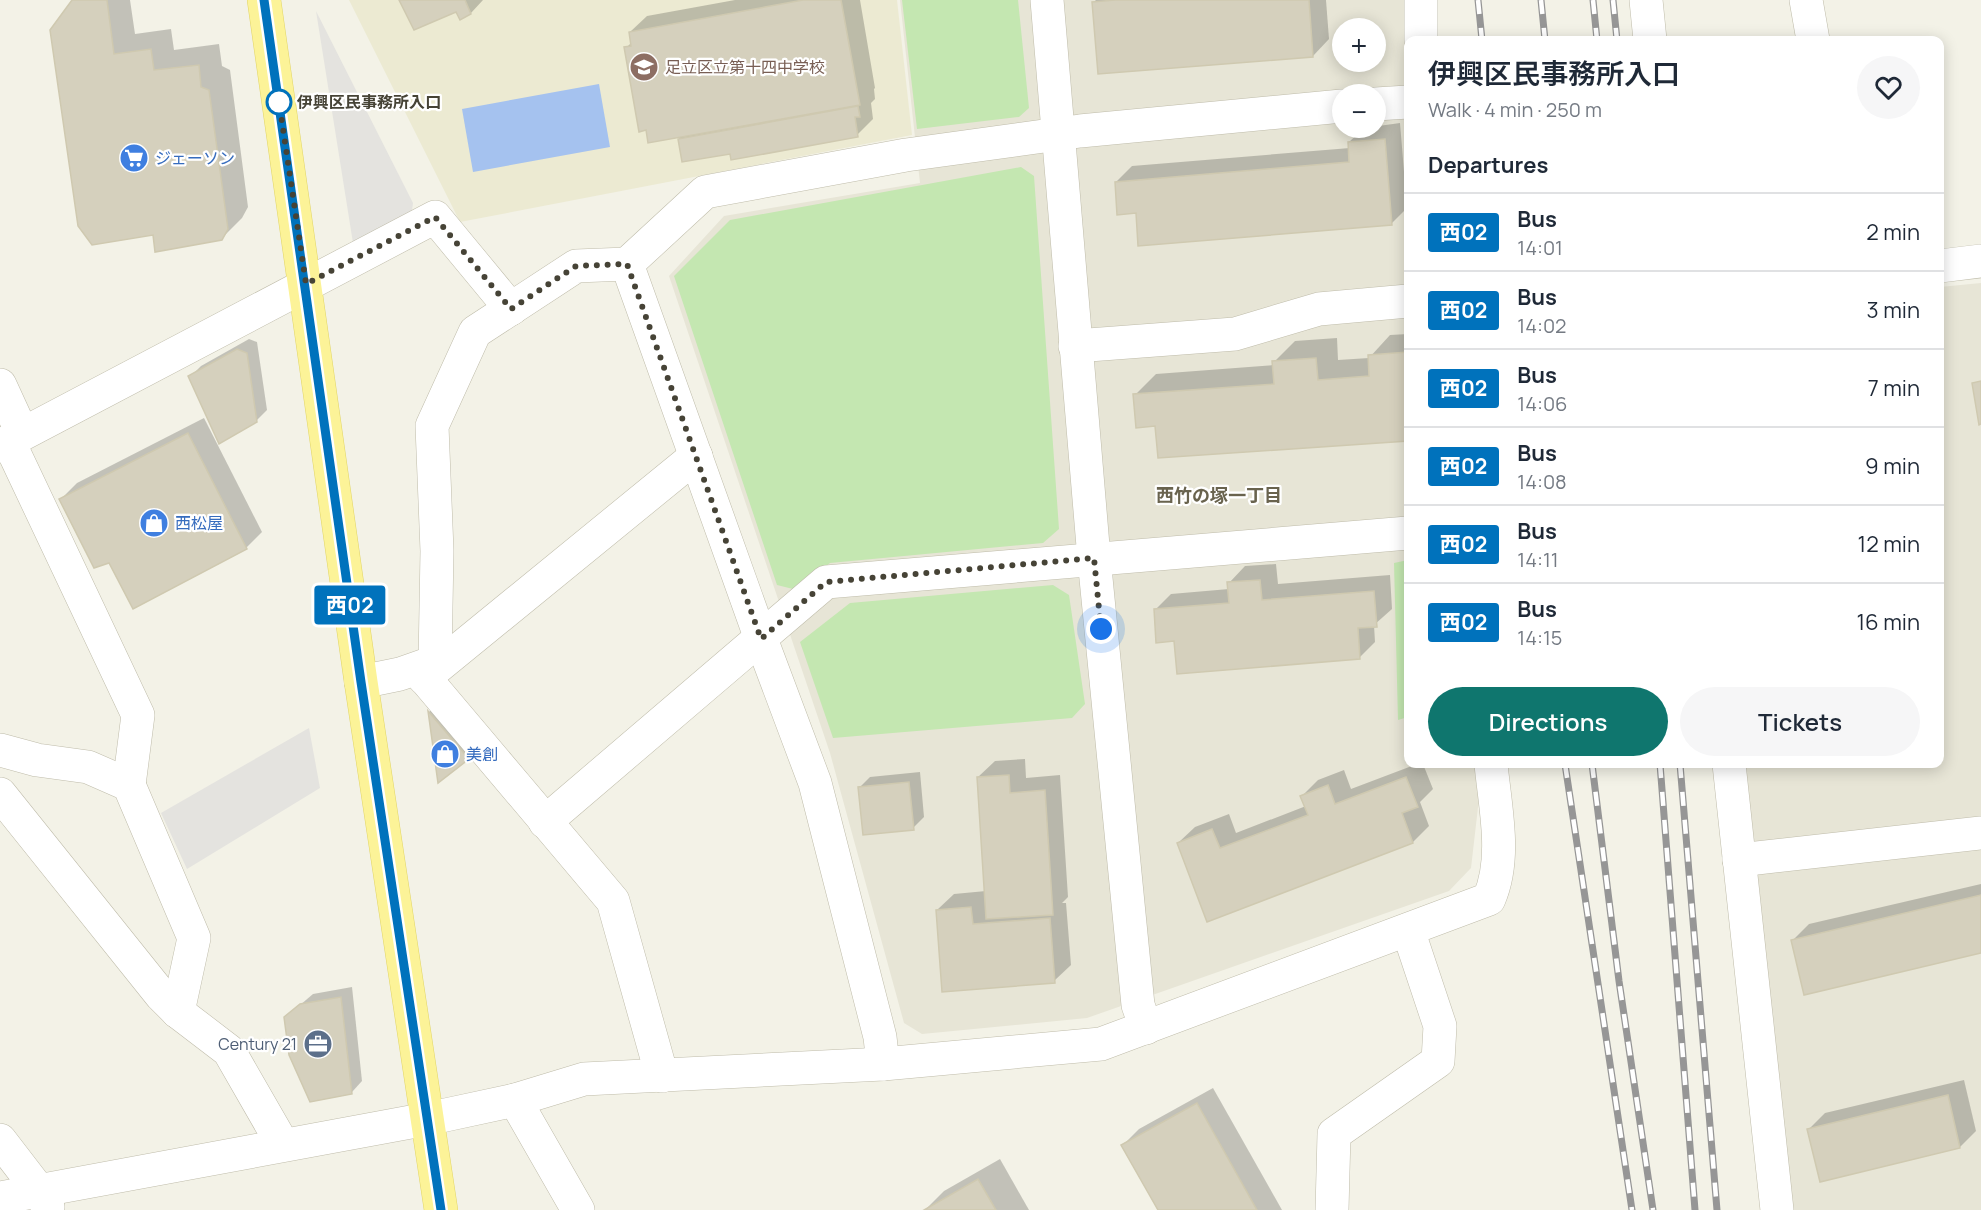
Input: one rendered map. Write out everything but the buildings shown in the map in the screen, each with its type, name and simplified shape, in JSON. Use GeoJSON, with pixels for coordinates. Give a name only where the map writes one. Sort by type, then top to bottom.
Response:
{"type":"FeatureCollection","features":[{"type":"Feature","properties":{"kind":"main road"},"geometry":{"type":"LineString","coordinates":[[264,0],[361,682],[441,1210]]}},
{"type":"Feature","properties":{"kind":"street"},"geometry":{"type":"LineString","coordinates":[[1047,0],[1094,558],[1138,1005],[1146,1028]]}},
{"type":"Feature","properties":{"kind":"street"},"geometry":{"type":"LineString","coordinates":[[1420,36],[1421,0]]}},
{"type":"Feature","properties":{"kind":"street"},"geometry":{"type":"LineString","coordinates":[[1646,0],[1650,36]]}},
{"type":"Feature","properties":{"kind":"street"},"geometry":{"type":"LineString","coordinates":[[1806,0],[1812,36]]}},
{"type":"Feature","properties":{"kind":"street"},"geometry":{"type":"LineString","coordinates":[[1386,103],[1404,102]]}},
{"type":"Feature","properties":{"kind":"street"},"geometry":{"type":"LineString","coordinates":[[662,1076],[613,901],[545,822],[432,666],[437,551],[432,426],[475,332],[576,266],[627,264],[705,192],[906,155],[1060,134],[1332,107]]}},
{"type":"Feature","properties":{"kind":"street"},"geometry":{"type":"LineString","coordinates":[[10,440],[435,217],[511,309]]}},
{"type":"Feature","properties":{"kind":"street"},"geometry":{"type":"LineString","coordinates":[[1944,266],[1981,261]]}},
{"type":"Feature","properties":{"kind":"street"},"geometry":{"type":"LineString","coordinates":[[627,264],[815,783],[880,1037],[883,1064]]}},
{"type":"Feature","properties":{"kind":"street"},"geometry":{"type":"LineString","coordinates":[[1075,346],[1235,334],[1319,309],[1404,301]]}},
{"type":"Feature","properties":{"kind":"street"},"geometry":{"type":"LineString","coordinates":[[0,385],[10,440],[138,715],[129,785],[194,938],[177,1012]]}},
{"type":"Feature","properties":{"kind":"street"},"geometry":{"type":"LineString","coordinates":[[361,682],[432,666],[696,456]]}},
{"type":"Feature","properties":{"kind":"street"},"geometry":{"type":"LineString","coordinates":[[545,822],[826,582],[1404,533]]}},
{"type":"Feature","properties":{"kind":"street"},"geometry":{"type":"LineString","coordinates":[[0,750],[37,760],[88,766],[129,785]]}},
{"type":"Feature","properties":{"kind":"street"},"geometry":{"type":"LineString","coordinates":[[0,1198],[45,1201],[283,1145],[427,1119],[515,1100],[584,1079],[883,1064],[1101,1044],[1489,899],[1496,883],[1498,836],[1491,768]]}},
{"type":"Feature","properties":{"kind":"street"},"geometry":{"type":"LineString","coordinates":[[1729,768],[1777,1210]]}},
{"type":"Feature","properties":{"kind":"street"},"geometry":{"type":"LineString","coordinates":[[0,794],[161,995],[177,1012],[229,1052],[283,1145]]}},
{"type":"Feature","properties":{"kind":"street"},"geometry":{"type":"LineString","coordinates":[[1739,860],[1981,832]]}},
{"type":"Feature","properties":{"kind":"street"},"geometry":{"type":"LineString","coordinates":[[1332,1210],[1334,1134],[1438,1061],[1440,1026],[1407,930]]}},
{"type":"Feature","properties":{"kind":"street"},"geometry":{"type":"LineString","coordinates":[[515,1100],[578,1210]]}},
{"type":"Feature","properties":{"kind":"street"},"geometry":{"type":"LineString","coordinates":[[0,1140],[45,1201]]}},
{"type":"Feature","properties":{"kind":"shaded area","name":"足立区立第十四中学校"},"geometry":{"type":"Polygon","coordinates":[[[349,0],[897,0],[912,135],[460,222],[349,0]]]}},
{"type":"Feature","properties":{"kind":"shaded area"},"geometry":{"type":"Polygon","coordinates":[[[900,0],[1430,0],[1410,36],[1404,36],[1404,768],[1483,768],[1471,868],[1449,891],[1087,1018],[922,1034],[904,1023],[830,753],[669,276],[724,216],[920,183],[900,0]]]}},
{"type":"Feature","properties":{"kind":"shaded area"},"geometry":{"type":"Polygon","coordinates":[[[316,11],[413,203],[411,218],[353,243],[316,11]]]}},
{"type":"Feature","properties":{"kind":"shaded area"},"geometry":{"type":"Polygon","coordinates":[[[1981,283],[1981,1210],[1790,1210],[1745,768],[1944,768],[1944,287],[1981,283]]]}},
{"type":"Feature","properties":{"kind":"shaded area"},"geometry":{"type":"Polygon","coordinates":[[[309,728],[320,788],[187,869],[161,813],[309,728]]]}},
{"type":"Feature","properties":{"kind":"green space"},"geometry":{"type":"Polygon","coordinates":[[[902,0],[1018,0],[1029,108],[1019,117],[917,129],[902,0]]]}},
{"type":"Feature","properties":{"kind":"green space"},"geometry":{"type":"Polygon","coordinates":[[[1021,167],[1034,176],[1059,529],[1043,543],[830,563],[797,590],[777,585],[674,276],[730,220],[1021,167]]]}},
{"type":"Feature","properties":{"kind":"green space"},"geometry":{"type":"Polygon","coordinates":[[[1404,561],[1404,718],[1398,720],[1394,563],[1404,561]]]}},
{"type":"Feature","properties":{"kind":"green space"},"geometry":{"type":"Polygon","coordinates":[[[1053,585],[1069,595],[1085,704],[1072,718],[833,738],[800,642],[850,603],[1053,585]]]}},
{"type":"Feature","properties":{"kind":"water"},"geometry":{"type":"Polygon","coordinates":[[[599,84],[610,147],[473,172],[462,109],[599,84]]]}},
{"type":"Feature","properties":{"kind":"railway"},"geometry":{"type":"LineString","coordinates":[[1478,0],[1482,36]]}},
{"type":"Feature","properties":{"kind":"railway"},"geometry":{"type":"LineString","coordinates":[[1541,0],[1545,36]]}},
{"type":"Feature","properties":{"kind":"railway"},"geometry":{"type":"LineString","coordinates":[[1593,0],[1597,36]]}},
{"type":"Feature","properties":{"kind":"railway"},"geometry":{"type":"LineString","coordinates":[[1613,0],[1617,36]]}},
{"type":"Feature","properties":{"kind":"railway"},"geometry":{"type":"LineString","coordinates":[[1566,768],[1632,1210]]}},
{"type":"Feature","properties":{"kind":"railway"},"geometry":{"type":"LineString","coordinates":[[1592,768],[1619,981],[1653,1210]]}},
{"type":"Feature","properties":{"kind":"railway"},"geometry":{"type":"LineString","coordinates":[[1660,768],[1695,1210]]}},
{"type":"Feature","properties":{"kind":"railway"},"geometry":{"type":"LineString","coordinates":[[1680,768],[1717,1210]]}},
{"type":"Feature","properties":{"kind":"bus line","name":"西02"},"geometry":{"type":"LineString","coordinates":[[264,0],[361,682],[441,1210]]}},
{"type":"Feature","properties":{"kind":"place","name":"足立区立第十四中学校"},"geometry":{"type":"Point","coordinates":[644,67]}},
{"type":"Feature","properties":{"kind":"place","name":"伊興区民事務所入口"},"geometry":{"type":"Point","coordinates":[279,102]}},
{"type":"Feature","properties":{"kind":"place","name":"ジェーソン"},"geometry":{"type":"Point","coordinates":[134,158]}},
{"type":"Feature","properties":{"kind":"place","name":"西松屋"},"geometry":{"type":"Point","coordinates":[154,523]}},
{"type":"Feature","properties":{"kind":"place","name":"美創"},"geometry":{"type":"Point","coordinates":[445,754]}},
{"type":"Feature","properties":{"kind":"place","name":"Century 21"},"geometry":{"type":"Point","coordinates":[318,1044]}},
{"type":"Feature","properties":{"kind":"district","name":"西竹の塚一丁目"},"geometry":{"type":"Point","coordinates":[1219,496]}},
{"type":"Feature","properties":{"kind":"route"},"geometry":{"type":"LineString","coordinates":[[279,102],[278,95],[306,284],[435,217],[511,309],[576,266],[627,264],[761,639],[826,582],[1094,558],[1101,629]]}}]}
